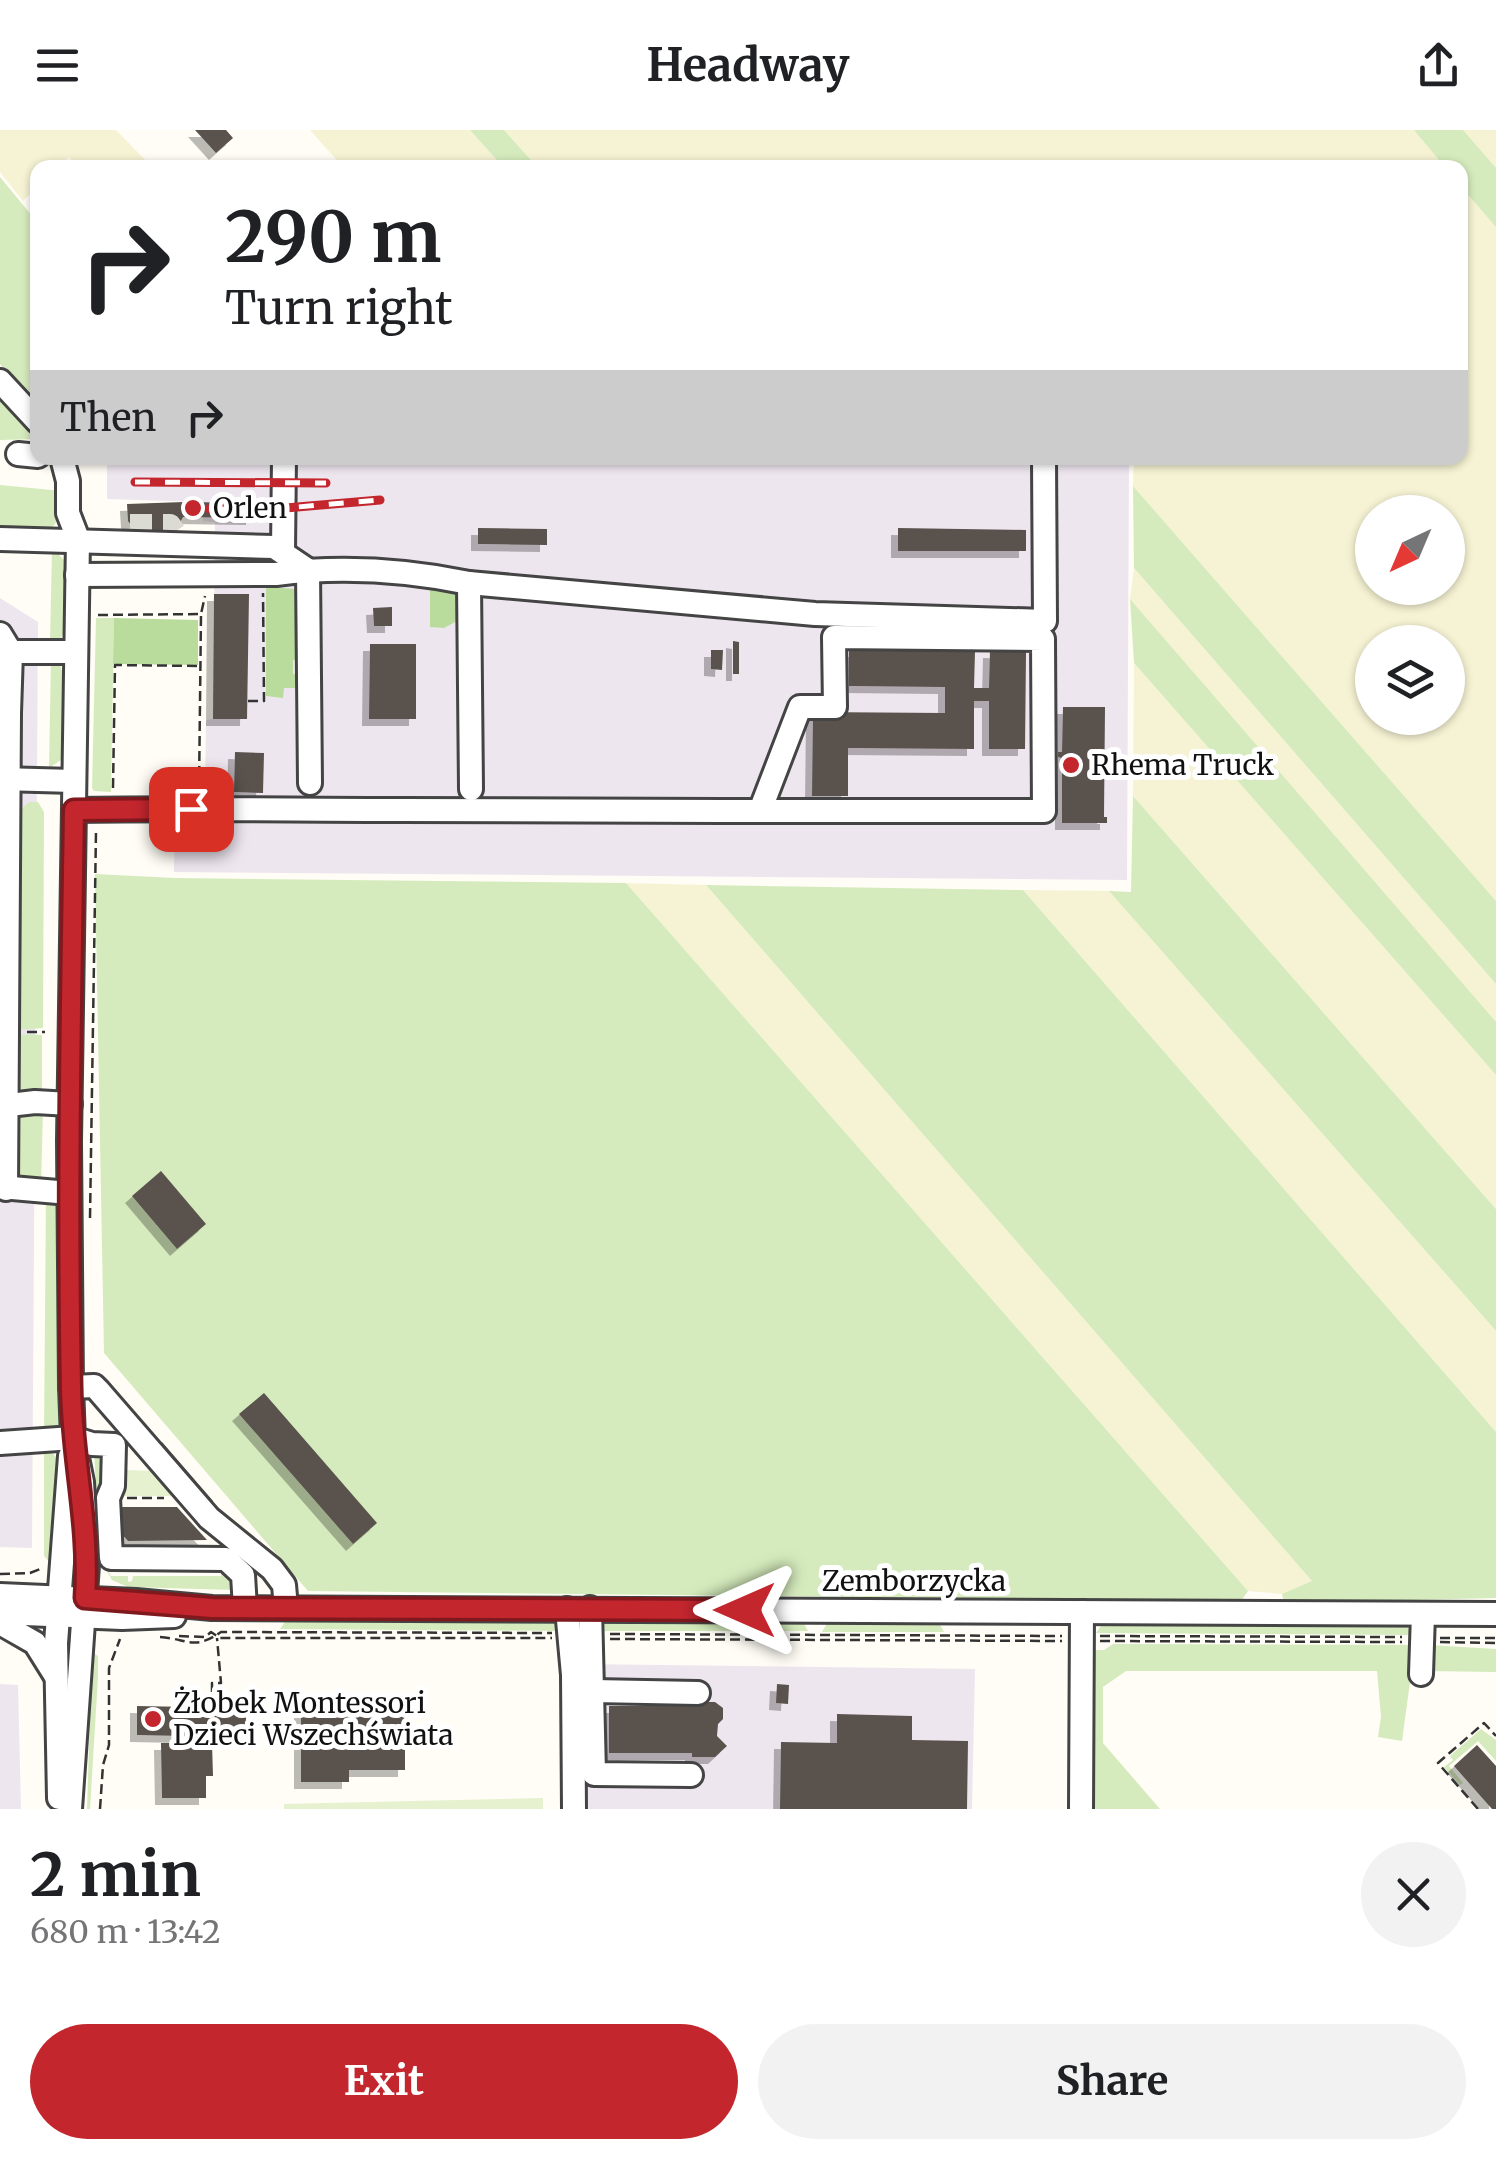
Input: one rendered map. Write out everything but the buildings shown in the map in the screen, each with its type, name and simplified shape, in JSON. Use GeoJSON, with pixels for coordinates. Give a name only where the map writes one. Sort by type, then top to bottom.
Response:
{"type":"FeatureCollection","features":[{"type":"Feature","properties":{"kind":"street"},"geometry":{"type":"LineString","coordinates":[[0,381],[30,413]]}},
{"type":"Feature","properties":{"kind":"street"},"geometry":{"type":"LineString","coordinates":[[60,1809],[56,1678],[66,1482],[72,1438],[70,1104],[94,805],[74,780],[77,576],[86,540],[68,514],[64,465]]}},
{"type":"Feature","properties":{"kind":"street"},"geometry":{"type":"LineString","coordinates":[[284,465],[284,551]]}},
{"type":"Feature","properties":{"kind":"street"},"geometry":{"type":"LineString","coordinates":[[77,576],[276,574],[308,570],[418,572],[469,584],[815,614],[1045,621],[1044,465]]}},
{"type":"Feature","properties":{"kind":"street"},"geometry":{"type":"LineString","coordinates":[[86,540],[130,525]]}},
{"type":"Feature","properties":{"kind":"street"},"geometry":{"type":"LineString","coordinates":[[0,538],[180,538],[274,547],[308,570]]}},
{"type":"Feature","properties":{"kind":"street"},"geometry":{"type":"LineString","coordinates":[[180,538],[190,555],[189,564],[180,574]]}},
{"type":"Feature","properties":{"kind":"street"},"geometry":{"type":"LineString","coordinates":[[308,570],[310,783]]}},
{"type":"Feature","properties":{"kind":"street"},"geometry":{"type":"LineString","coordinates":[[469,584],[470,789]]}},
{"type":"Feature","properties":{"kind":"street"},"geometry":{"type":"LineString","coordinates":[[94,805],[760,811],[1044,811],[1044,638],[834,638],[835,707],[800,708],[760,811]]}},
{"type":"Feature","properties":{"kind":"street"},"geometry":{"type":"LineString","coordinates":[[69,1194],[3,1188],[3,777],[6,643],[76,652]]}},
{"type":"Feature","properties":{"kind":"street"},"geometry":{"type":"LineString","coordinates":[[3,777],[74,780]]}},
{"type":"Feature","properties":{"kind":"street"},"geometry":{"type":"LineString","coordinates":[[3,1105],[70,1104]]}},
{"type":"Feature","properties":{"kind":"street"},"geometry":{"type":"LineString","coordinates":[[71,1387],[94,1386],[104,1396],[210,1518],[272,1569],[284,1586],[286,1608]]}},
{"type":"Feature","properties":{"kind":"street"},"geometry":{"type":"LineString","coordinates":[[70,1809],[87,1564],[82,1482],[72,1438]]}},
{"type":"Feature","properties":{"kind":"street"},"geometry":{"type":"LineString","coordinates":[[0,1443],[72,1438],[92,1444],[114,1444],[113,1486],[108,1498],[112,1558],[226,1560],[243,1575],[245,1608]]}},
{"type":"Feature","properties":{"kind":"street","name":"Zemborzycka"},"geometry":{"type":"LineString","coordinates":[[0,1596],[156,1617],[212,1608],[1082,1612],[1422,1631],[1496,1614]]}},
{"type":"Feature","properties":{"kind":"street","name":"Zemborzycka"},"geometry":{"type":"LineString","coordinates":[[0,1613],[59,1606]]}},
{"type":"Feature","properties":{"kind":"street"},"geometry":{"type":"LineString","coordinates":[[574,1809],[579,1608]]}},
{"type":"Feature","properties":{"kind":"street"},"geometry":{"type":"LineString","coordinates":[[1081,1809],[1082,1612]]}},
{"type":"Feature","properties":{"kind":"street"},"geometry":{"type":"LineString","coordinates":[[0,1623],[34,1643],[56,1678]]}},
{"type":"Feature","properties":{"kind":"street"},"geometry":{"type":"LineString","coordinates":[[1421,1674],[1422,1631]]}},
{"type":"Feature","properties":{"kind":"street"},"geometry":{"type":"LineString","coordinates":[[581,1636],[593,1691],[594,1774],[691,1775]]}},
{"type":"Feature","properties":{"kind":"street"},"geometry":{"type":"LineString","coordinates":[[593,1691],[698,1693]]}},
{"type":"Feature","properties":{"kind":"path"},"geometry":{"type":"LineString","coordinates":[[199,795],[201,614],[205,584]]}},
{"type":"Feature","properties":{"kind":"path"},"geometry":{"type":"LineString","coordinates":[[248,701],[264,701],[263,585]]}},
{"type":"Feature","properties":{"kind":"path"},"geometry":{"type":"LineString","coordinates":[[92,615],[201,614]]}},
{"type":"Feature","properties":{"kind":"path"},"geometry":{"type":"LineString","coordinates":[[90,1217],[94,805],[114,666],[200,666]]}},
{"type":"Feature","properties":{"kind":"path"},"geometry":{"type":"LineString","coordinates":[[16,1032],[46,1032]]}},
{"type":"Feature","properties":{"kind":"path"},"geometry":{"type":"LineString","coordinates":[[108,1498],[162,1498]]}},
{"type":"Feature","properties":{"kind":"path"},"geometry":{"type":"LineString","coordinates":[[0,1574],[30,1574],[42,1568]]}},
{"type":"Feature","properties":{"kind":"path"},"geometry":{"type":"LineString","coordinates":[[581,1636],[1064,1641],[1067,1646],[1083,1641],[1094,1646],[1098,1642],[1422,1631]]}},
{"type":"Feature","properties":{"kind":"path"},"geometry":{"type":"LineString","coordinates":[[154,1632],[171,1632],[185,1638],[204,1637],[211,1632],[1083,1641],[1422,1631],[1496,1641]]}},
{"type":"Feature","properties":{"kind":"path"},"geometry":{"type":"LineString","coordinates":[[168,1637],[185,1644],[205,1643],[217,1635]]}},
{"type":"Feature","properties":{"kind":"path"},"geometry":{"type":"LineString","coordinates":[[212,1708],[212,1683],[221,1683],[217,1635]]}},
{"type":"Feature","properties":{"kind":"path"},"geometry":{"type":"LineString","coordinates":[[100,1809],[102,1764],[109,1746],[109,1668],[122,1636]]}},
{"type":"Feature","properties":{"kind":"path"},"geometry":{"type":"LineString","coordinates":[[1478,1809],[1438,1763],[1484,1723],[1496,1736]]}},
{"type":"Feature","properties":{"kind":"shaded area"},"geometry":{"type":"Polygon","coordinates":[[[0,130],[116,130],[145,160],[69,157],[30,160],[30,194],[23,201],[0,172],[0,130]]]}},
{"type":"Feature","properties":{"kind":"shaded area"},"geometry":{"type":"Polygon","coordinates":[[[310,130],[470,130],[497,160],[337,160],[310,130]]]}},
{"type":"Feature","properties":{"kind":"shaded area"},"geometry":{"type":"Polygon","coordinates":[[[504,130],[1423,130],[1451,160],[530,160],[504,130]]]}},
{"type":"Feature","properties":{"kind":"shaded area"},"geometry":{"type":"Polygon","coordinates":[[[1463,130],[1496,130],[1496,169],[1463,130]]]}},
{"type":"Feature","properties":{"kind":"shaded area"},"geometry":{"type":"Polygon","coordinates":[[[1468,180],[1496,212],[1496,901],[1133,486],[1134,465],[1468,465],[1468,180]]]}},
{"type":"Feature","properties":{"kind":"shaded area"},"geometry":{"type":"Polygon","coordinates":[[[107,465],[1129,465],[1127,880],[174,872],[175,820],[201,821],[209,817],[209,801],[205,798],[206,720],[213,719],[215,522],[203,521],[203,502],[107,499],[107,465]]]}},
{"type":"Feature","properties":{"kind":"shaded area"},"geometry":{"type":"Polygon","coordinates":[[[1134,568],[1496,984],[1496,1026],[1130,599],[1134,568]]]}},
{"type":"Feature","properties":{"kind":"shaded area"},"geometry":{"type":"Polygon","coordinates":[[[0,598],[38,622],[32,1548],[0,1547],[0,598]]]}},
{"type":"Feature","properties":{"kind":"shaded area"},"geometry":{"type":"Polygon","coordinates":[[[1134,663],[1496,1075],[1496,1209],[1133,796],[1134,663]]]}},
{"type":"Feature","properties":{"kind":"shaded area"},"geometry":{"type":"Polygon","coordinates":[[[626,883],[706,885],[1313,1582],[1283,1594],[1248,1591],[626,883]]]}},
{"type":"Feature","properties":{"kind":"shaded area"},"geometry":{"type":"Polygon","coordinates":[[[1023,890],[1109,891],[1496,1331],[1496,1432],[1023,890]]]}},
{"type":"Feature","properties":{"kind":"shaded area"},"geometry":{"type":"Polygon","coordinates":[[[580,1664],[975,1669],[972,1809],[581,1809],[580,1664]]]}},
{"type":"Feature","properties":{"kind":"shaded area"},"geometry":{"type":"Polygon","coordinates":[[[0,1684],[18,1685],[21,1809],[0,1809],[0,1684]]]}},
{"type":"Feature","properties":{"kind":"green space"},"geometry":{"type":"Polygon","coordinates":[[[470,130],[504,130],[531,160],[497,160],[470,130]]]}},
{"type":"Feature","properties":{"kind":"green space"},"geometry":{"type":"Polygon","coordinates":[[[1414,130],[1463,130],[1496,168],[1496,227],[1468,194],[1468,160],[1439,160],[1414,130]]]}},
{"type":"Feature","properties":{"kind":"green space"},"geometry":{"type":"Polygon","coordinates":[[[0,177],[30,213],[30,398],[0,364],[0,177]]]}},
{"type":"Feature","properties":{"kind":"green space"},"geometry":{"type":"Polygon","coordinates":[[[0,397],[30,431],[30,439],[0,440],[0,397]]]}},
{"type":"Feature","properties":{"kind":"green space"},"geometry":{"type":"Polygon","coordinates":[[[0,485],[62,491],[58,519],[53,526],[38,532],[0,530],[0,485]]]}},
{"type":"Feature","properties":{"kind":"green space"},"geometry":{"type":"Polygon","coordinates":[[[1133,486],[1496,901],[1496,984],[1134,568],[1133,486]]]}},
{"type":"Feature","properties":{"kind":"green space"},"geometry":{"type":"Polygon","coordinates":[[[52,548],[65,561],[65,630],[60,640],[50,643],[52,548]]]}},
{"type":"Feature","properties":{"kind":"green space"},"geometry":{"type":"Polygon","coordinates":[[[266,587],[297,589],[301,660],[293,660],[293,674],[304,675],[301,688],[284,688],[283,698],[266,696],[266,587]]]}},
{"type":"Feature","properties":{"kind":"green space"},"geometry":{"type":"Polygon","coordinates":[[[430,587],[458,594],[459,620],[444,628],[430,627],[430,587]]]}},
{"type":"Feature","properties":{"kind":"green space"},"geometry":{"type":"Polygon","coordinates":[[[1130,599],[1496,1022],[1496,1075],[1134,663],[1130,599]]]}},
{"type":"Feature","properties":{"kind":"green space"},"geometry":{"type":"Polygon","coordinates":[[[96,618],[114,618],[111,792],[92,788],[96,618]]]}},
{"type":"Feature","properties":{"kind":"green space"},"geometry":{"type":"Polygon","coordinates":[[[114,618],[198,620],[198,665],[113,664],[114,618]]]}},
{"type":"Feature","properties":{"kind":"green space"},"geometry":{"type":"Polygon","coordinates":[[[51,660],[60,664],[63,675],[64,758],[49,768],[51,660]]]}},
{"type":"Feature","properties":{"kind":"green space"},"geometry":{"type":"Polygon","coordinates":[[[1133,796],[1496,1209],[1496,1331],[1109,891],[1131,892],[1133,796]]]}},
{"type":"Feature","properties":{"kind":"green space"},"geometry":{"type":"Polygon","coordinates":[[[29,802],[38,802],[44,812],[43,1028],[16,1030],[17,813],[29,802]]]}},
{"type":"Feature","properties":{"kind":"green space"},"geometry":{"type":"Polygon","coordinates":[[[95,874],[626,883],[1248,1591],[1241,1601],[308,1591],[104,1353],[95,874]]]}},
{"type":"Feature","properties":{"kind":"green space"},"geometry":{"type":"Polygon","coordinates":[[[706,885],[1023,890],[1496,1432],[1496,1598],[1284,1603],[1282,1594],[1312,1581],[706,885]]]}},
{"type":"Feature","properties":{"kind":"green space"},"geometry":{"type":"Polygon","coordinates":[[[16,1034],[42,1035],[42,1093],[18,1089],[16,1034]]]}},
{"type":"Feature","properties":{"kind":"green space"},"geometry":{"type":"Polygon","coordinates":[[[43,1108],[41,1186],[17,1183],[16,1113],[43,1108]]]}},
{"type":"Feature","properties":{"kind":"green space"},"geometry":{"type":"Polygon","coordinates":[[[46,1195],[59,1203],[59,1424],[44,1438],[46,1195]]]}},
{"type":"Feature","properties":{"kind":"green space"},"geometry":{"type":"Polygon","coordinates":[[[44,1449],[57,1459],[51,1564],[44,1556],[44,1449]]]}},
{"type":"Feature","properties":{"kind":"green space"},"geometry":{"type":"Polygon","coordinates":[[[94,1451],[108,1452],[103,1560],[111,1576],[128,1576],[128,1582],[133,1576],[221,1576],[222,1565],[227,1567],[236,1590],[128,1587],[112,1580],[100,1559],[94,1451]]]}},
{"type":"Feature","properties":{"kind":"green space"},"geometry":{"type":"Polygon","coordinates":[[[123,1470],[160,1471],[182,1496],[122,1496],[123,1470]]]}},
{"type":"Feature","properties":{"kind":"green space"},"geometry":{"type":"Polygon","coordinates":[[[287,1619],[555,1619],[563,1631],[280,1629],[287,1619]]]}},
{"type":"Feature","properties":{"kind":"green space"},"geometry":{"type":"Polygon","coordinates":[[[829,1620],[938,1621],[944,1632],[822,1632],[829,1620]]]}},
{"type":"Feature","properties":{"kind":"green space"},"geometry":{"type":"Polygon","coordinates":[[[803,1622],[808,1631],[594,1631],[598,1623],[803,1622]]]}},
{"type":"Feature","properties":{"kind":"green space"},"geometry":{"type":"Polygon","coordinates":[[[1103,1623],[1405,1625],[1414,1635],[1096,1633],[1103,1623]]]}},
{"type":"Feature","properties":{"kind":"green space"},"geometry":{"type":"Polygon","coordinates":[[[1113,1644],[1415,1645],[1402,1741],[1378,1737],[1381,1717],[1377,1671],[1126,1671],[1103,1687],[1103,1743],[1160,1809],[1091,1809],[1095,1650],[1113,1644]]]}},
{"type":"Feature","properties":{"kind":"green space"},"geometry":{"type":"Polygon","coordinates":[[[1429,1645],[1496,1649],[1496,1672],[1427,1671],[1429,1645]]]}},
{"type":"Feature","properties":{"kind":"green space"},"geometry":{"type":"Polygon","coordinates":[[[92,1652],[98,1656],[98,1677],[87,1809],[92,1652]]]}},
{"type":"Feature","properties":{"kind":"green space"},"geometry":{"type":"Polygon","coordinates":[[[1481,1729],[1496,1740],[1496,1761],[1478,1741],[1449,1766],[1463,1783],[1460,1785],[1444,1767],[1453,1760],[1450,1756],[1481,1729]]]}},
{"type":"Feature","properties":{"kind":"green space"},"geometry":{"type":"Polygon","coordinates":[[[543,1798],[543,1809],[284,1809],[284,1804],[543,1798]]]}},
{"type":"Feature","properties":{"kind":"tunnel"},"geometry":{"type":"LineString","coordinates":[[130,525],[170,525],[175,532]]}},
{"type":"Feature","properties":{"kind":"railway"},"geometry":{"type":"LineString","coordinates":[[135,482],[326,483]]}},
{"type":"Feature","properties":{"kind":"railway"},"geometry":{"type":"LineString","coordinates":[[209,509],[262,510],[380,500]]}},
{"type":"Feature","properties":{"kind":"place","name":"Orlen"},"geometry":{"type":"Point","coordinates":[193,508]}},
{"type":"Feature","properties":{"kind":"place","name":"Rhema Truck"},"geometry":{"type":"Point","coordinates":[1071,765]}},
{"type":"Feature","properties":{"kind":"place","name":"Żłobek Montessori Dzieci Wszechświata"},"geometry":{"type":"Point","coordinates":[153,1719]}},
{"type":"Feature","properties":{"kind":"route"},"geometry":{"type":"LineString","coordinates":[[191,809],[74,810],[69,1194],[71,1387],[72,1438],[84,1510],[85,1598],[212,1608],[745,1610]]}}]}
